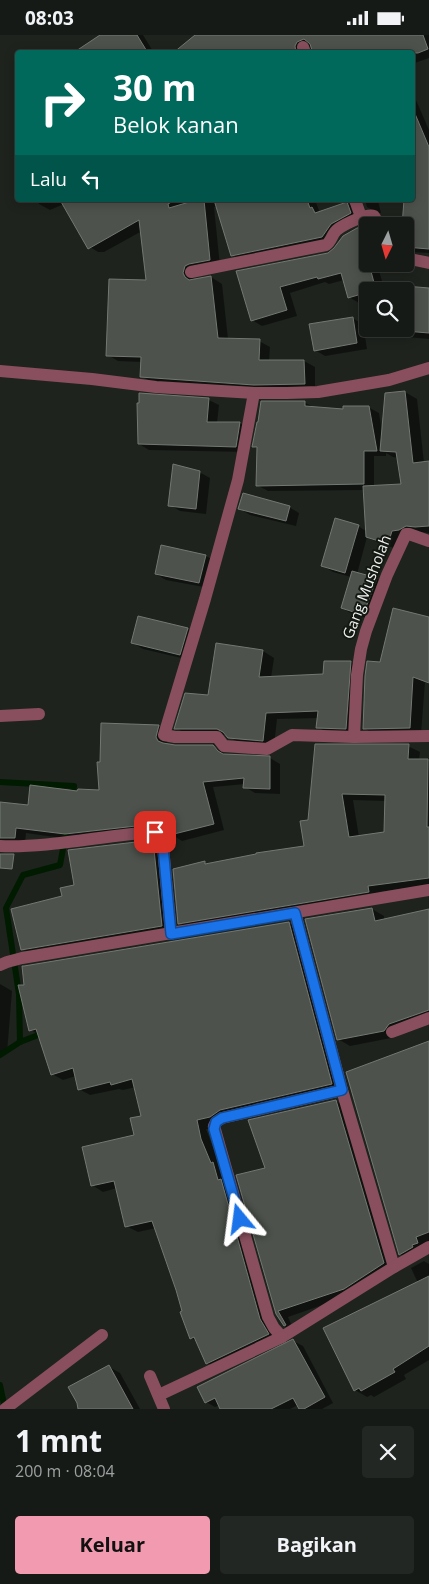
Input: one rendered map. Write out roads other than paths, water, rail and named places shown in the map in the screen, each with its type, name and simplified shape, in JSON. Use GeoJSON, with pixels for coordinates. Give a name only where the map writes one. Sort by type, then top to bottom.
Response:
{"type":"FeatureCollection","features":[{"type":"Feature","properties":{"kind":"street"},"geometry":{"type":"LineString","coordinates":[[356,202],[361,217],[367,215],[375,217]]}},
{"type":"Feature","properties":{"kind":"street"},"geometry":{"type":"LineString","coordinates":[[191,272],[326,245],[337,229],[359,218]]}},
{"type":"Feature","properties":{"kind":"street"},"geometry":{"type":"LineString","coordinates":[[414,260],[429,263]]}},
{"type":"Feature","properties":{"kind":"street"},"geometry":{"type":"LineString","coordinates":[[0,371],[156,387],[254,393],[318,392],[389,380],[429,369]]}},
{"type":"Feature","properties":{"kind":"street"},"geometry":{"type":"LineString","coordinates":[[254,393],[238,480],[164,735],[175,737],[217,737],[224,746],[267,749],[292,735],[354,737],[429,736]]}},
{"type":"Feature","properties":{"kind":"street","name":"Gang Musholah"},"geometry":{"type":"LineString","coordinates":[[354,737],[358,662],[366,631],[387,575],[406,534],[429,541]]}},
{"type":"Feature","properties":{"kind":"street"},"geometry":{"type":"LineString","coordinates":[[0,716],[39,713]]}},
{"type":"Feature","properties":{"kind":"street"},"geometry":{"type":"LineString","coordinates":[[0,846],[25,847],[118,834],[153,832],[161,834],[171,934]]}},
{"type":"Feature","properties":{"kind":"street"},"geometry":{"type":"LineString","coordinates":[[3,964],[22,959],[429,890]]}},
{"type":"Feature","properties":{"kind":"street"},"geometry":{"type":"LineString","coordinates":[[295,913],[342,1090],[394,1267]]}},
{"type":"Feature","properties":{"kind":"street"},"geometry":{"type":"LineString","coordinates":[[392,1032],[429,1018]]}},
{"type":"Feature","properties":{"kind":"street"},"geometry":{"type":"LineString","coordinates":[[282,1337],[268,1317],[214,1126],[222,1118],[342,1090]]}},
{"type":"Feature","properties":{"kind":"street"},"geometry":{"type":"LineString","coordinates":[[159,1395],[282,1337],[429,1247]]}},
{"type":"Feature","properties":{"kind":"street"},"geometry":{"type":"LineString","coordinates":[[5,1409],[102,1335]]}},
{"type":"Feature","properties":{"kind":"street"},"geometry":{"type":"LineString","coordinates":[[150,1375],[164,1409]]}},
{"type":"Feature","properties":{"kind":"waterway"},"geometry":{"type":"LineString","coordinates":[[0,782],[74,786],[72,797]]}},
{"type":"Feature","properties":{"kind":"waterway"},"geometry":{"type":"LineString","coordinates":[[20,1042],[19,994],[6,908],[23,875],[60,865],[67,827]]}},
{"type":"Feature","properties":{"kind":"waterway"},"geometry":{"type":"LineString","coordinates":[[0,1055],[20,1042],[46,1032]]}},
{"type":"Feature","properties":{"kind":"waterway"},"geometry":{"type":"LineString","coordinates":[[0,1385],[5,1409]]}}]}
